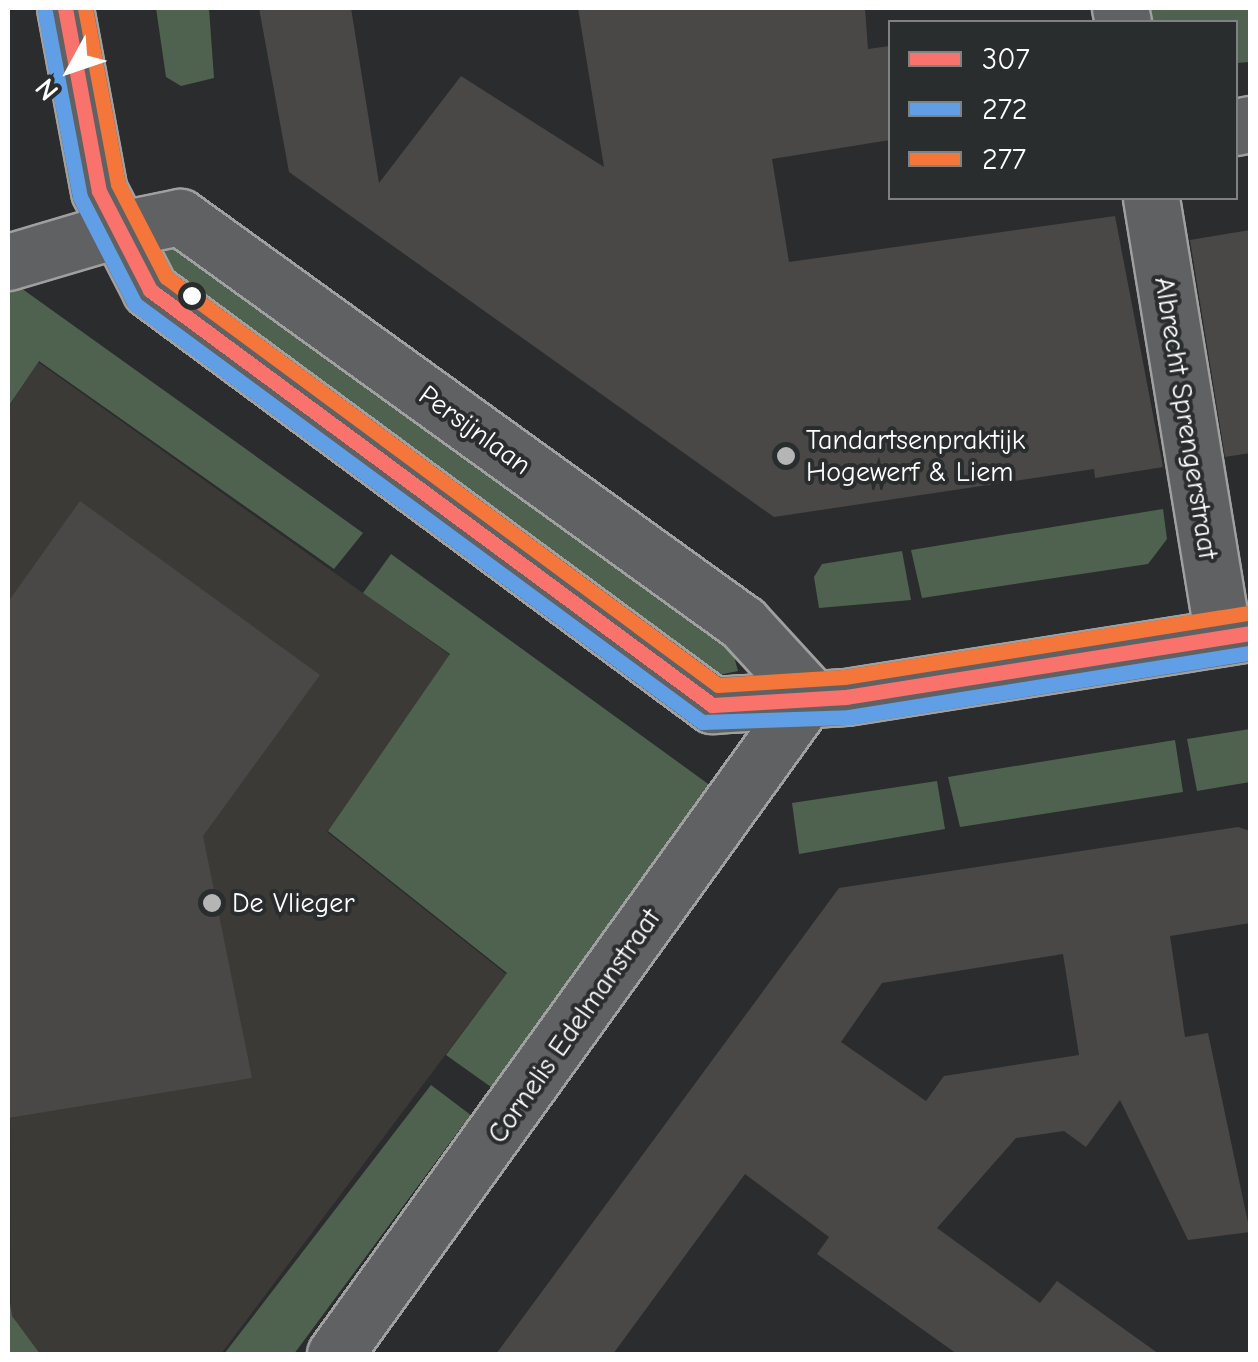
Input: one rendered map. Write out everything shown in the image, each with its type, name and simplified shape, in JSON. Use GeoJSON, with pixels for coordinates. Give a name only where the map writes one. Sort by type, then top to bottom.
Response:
{"type":"FeatureCollection","features":[{"type":"Feature","properties":{"kind":"street"},"geometry":{"type":"LineString","coordinates":[[65,8],[84,132],[116,230],[150,290],[712,705],[809,695],[846,698],[1237,635]]}},
{"type":"Feature","properties":{"kind":"street","name":"Albrecht Sprengerstraat"},"geometry":{"type":"LineString","coordinates":[[1151,200],[1237,635]]}},
{"type":"Feature","properties":{"kind":"street","name":"Persijnlaan"},"geometry":{"type":"LineString","coordinates":[[116,230],[180,218],[743,623],[809,695]]}},
{"type":"Feature","properties":{"kind":"street"},"geometry":{"type":"LineString","coordinates":[[8,262],[116,230]]}},
{"type":"Feature","properties":{"kind":"street","name":"Cornelis Edelmanstraat"},"geometry":{"type":"LineString","coordinates":[[335,1354],[809,695]]}},
{"type":"Feature","properties":{"kind":"shaded area","name":"De Vlieger"},"geometry":{"type":"Polygon","coordinates":[[[38,362],[450,655],[327,832],[506,974],[221,1354],[39,1354],[11,1316],[8,408],[38,362]]]}},
{"type":"Feature","properties":{"kind":"green space"},"geometry":{"type":"Polygon","coordinates":[[[156,8],[209,8],[214,78],[181,86],[166,77],[156,8]]]}},
{"type":"Feature","properties":{"kind":"green space"},"geometry":{"type":"Polygon","coordinates":[[[1136,8],[1250,8],[1250,62],[1238,63],[1238,20],[1139,20],[1136,8]]]}},
{"type":"Feature","properties":{"kind":"green space"},"geometry":{"type":"Polygon","coordinates":[[[180,241],[732,649],[738,671],[714,676],[171,275],[158,256],[180,241]]]}},
{"type":"Feature","properties":{"kind":"green space"},"geometry":{"type":"Polygon","coordinates":[[[21,288],[363,533],[334,569],[39,361],[8,407],[8,290],[21,288]]]}},
{"type":"Feature","properties":{"kind":"green space"},"geometry":{"type":"Polygon","coordinates":[[[1163,509],[1167,539],[1148,564],[922,598],[911,550],[1163,509]]]}},
{"type":"Feature","properties":{"kind":"green space"},"geometry":{"type":"Polygon","coordinates":[[[902,551],[911,600],[819,608],[814,577],[822,564],[902,551]]]}},
{"type":"Feature","properties":{"kind":"green space"},"geometry":{"type":"Polygon","coordinates":[[[391,554],[711,786],[491,1087],[446,1055],[507,973],[328,831],[450,654],[363,593],[391,554]]]}},
{"type":"Feature","properties":{"kind":"green space"},"geometry":{"type":"Polygon","coordinates":[[[1250,729],[1250,782],[1197,791],[1187,739],[1250,729]]]}},
{"type":"Feature","properties":{"kind":"green space"},"geometry":{"type":"Polygon","coordinates":[[[1175,740],[1183,792],[960,827],[948,777],[1175,740]]]}},
{"type":"Feature","properties":{"kind":"green space"},"geometry":{"type":"Polygon","coordinates":[[[937,781],[945,829],[799,854],[792,803],[937,781]]]}},
{"type":"Feature","properties":{"kind":"green space"},"geometry":{"type":"Polygon","coordinates":[[[431,1085],[476,1119],[471,1128],[463,1125],[294,1354],[224,1354],[431,1085]]]}},
{"type":"Feature","properties":{"kind":"green space"},"geometry":{"type":"Polygon","coordinates":[[[8,1290],[12,1316],[40,1354],[8,1354],[8,1290]]]}},
{"type":"Feature","properties":{"kind":"building"},"geometry":{"type":"Polygon","coordinates":[[[259,8],[351,8],[379,183],[461,76],[604,167],[578,8],[865,8],[868,49],[888,46],[888,140],[772,159],[789,262],[1115,216],[1163,467],[1095,478],[1094,469],[774,517],[289,172],[259,8]]]}},
{"type":"Feature","properties":{"kind":"building"},"geometry":{"type":"Polygon","coordinates":[[[1250,230],[1250,453],[1225,457],[1190,240],[1250,230]]]}},
{"type":"Feature","properties":{"kind":"building"},"geometry":{"type":"Polygon","coordinates":[[[80,501],[320,675],[203,836],[252,1078],[8,1118],[8,602],[80,501]]]}},
{"type":"Feature","properties":{"kind":"building"},"geometry":{"type":"Polygon","coordinates":[[[1238,827],[1250,831],[1250,923],[1170,936],[1185,1037],[1208,1033],[1250,1232],[1188,1240],[1120,1100],[1086,1147],[1064,1131],[1016,1138],[937,1228],[1040,1303],[1057,1281],[1159,1354],[957,1354],[817,1254],[829,1237],[745,1174],[613,1354],[496,1354],[839,888],[1238,827]],[[1063,954],[882,983],[841,1042],[926,1101],[944,1076],[1079,1055],[1063,954]]]}},
{"type":"Feature","properties":{"kind":"transit line","name":"307"},"geometry":{"type":"LineString","coordinates":[[65,8],[99,191],[150,290],[712,705],[846,697],[1250,633]]}},
{"type":"Feature","properties":{"kind":"transit line","name":"277"},"geometry":{"type":"LineString","coordinates":[[85,8],[118,184],[166,277],[718,685],[844,677],[1247,613]]}},
{"type":"Feature","properties":{"kind":"transit line","name":"272"},"geometry":{"type":"LineString","coordinates":[[45,12],[80,197],[135,304],[702,722],[849,717],[1250,653]]}},
{"type":"Feature","properties":{"kind":"place","name":"Tandartsenpraktijk Hogewerf & Liem"},"geometry":{"type":"Point","coordinates":[786,456]}},
{"type":"Feature","properties":{"kind":"place","name":"De Vlieger"},"geometry":{"type":"Point","coordinates":[212,903]}}]}
